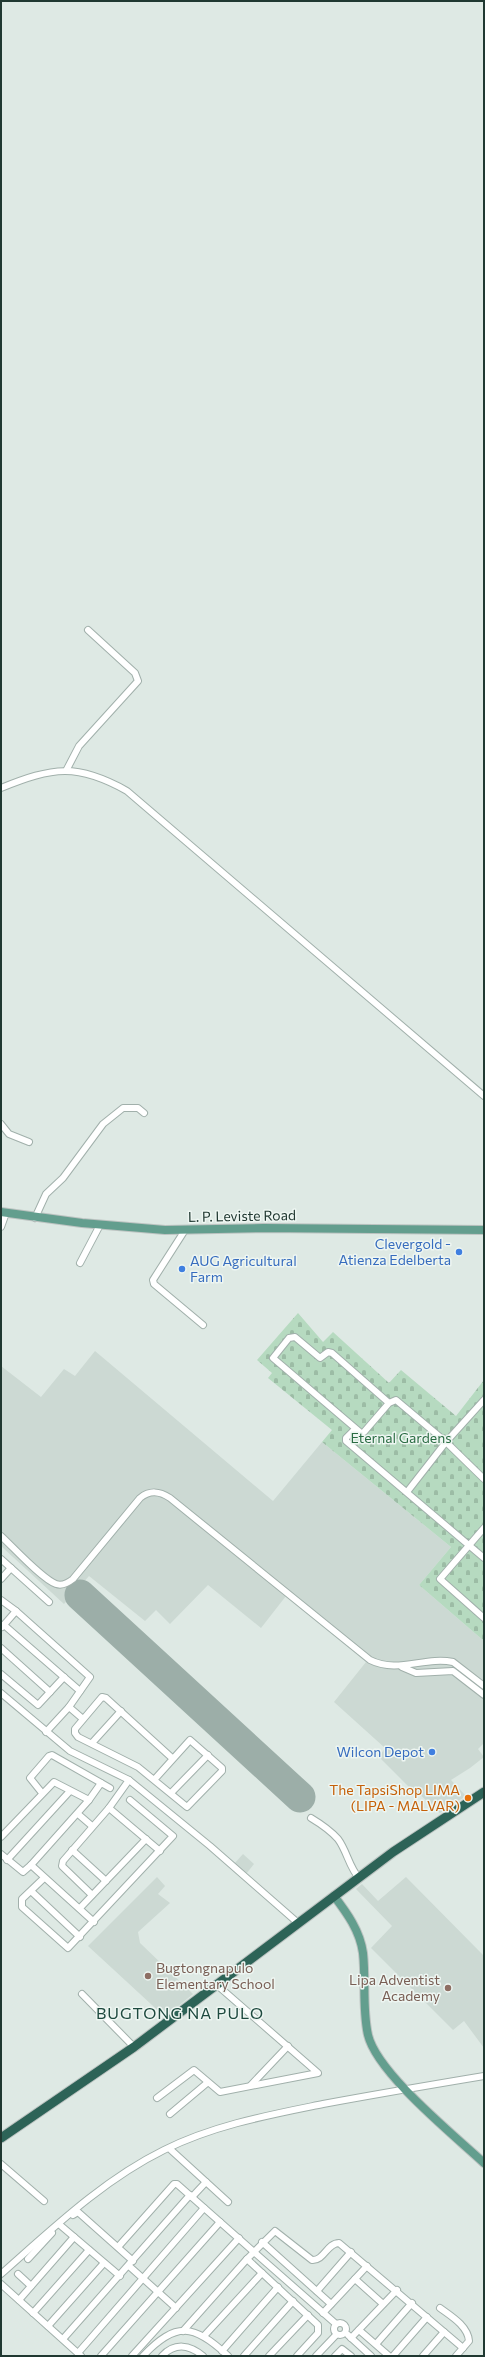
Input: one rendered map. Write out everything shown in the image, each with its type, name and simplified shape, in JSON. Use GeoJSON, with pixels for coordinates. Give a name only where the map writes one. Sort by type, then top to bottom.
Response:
{"type":"FeatureCollection","features":[{"type":"Feature","properties":{"kind":"highway"},"geometry":{"type":"LineString","coordinates":[[1,2138],[134,2047],[334,1896],[430,1826],[484,1792]]}},
{"type":"Feature","properties":{"kind":"main road","name":"L. P. Leviste Road"},"geometry":{"type":"LineString","coordinates":[[4,1213],[100,1225],[165,1230],[484,1230]]}},
{"type":"Feature","properties":{"kind":"main road"},"geometry":{"type":"LineString","coordinates":[[334,1896],[347,1913],[358,1935],[362,1952],[368,2036],[382,2064],[405,2089],[484,2163]]}},
{"type":"Feature","properties":{"kind":"street"},"geometry":{"type":"LineString","coordinates":[[67,769],[79,746],[138,681],[135,674],[88,630]]}},
{"type":"Feature","properties":{"kind":"street"},"geometry":{"type":"LineString","coordinates":[[1,788],[38,774],[67,769],[90,774],[127,791],[484,1096]]}},
{"type":"Feature","properties":{"kind":"street"},"geometry":{"type":"LineString","coordinates":[[35,1218],[46,1194],[63,1178],[103,1124],[123,1108],[138,1108],[144,1113]]}},
{"type":"Feature","properties":{"kind":"street"},"geometry":{"type":"LineString","coordinates":[[1,1124],[9,1134],[29,1142]]}},
{"type":"Feature","properties":{"kind":"street"},"geometry":{"type":"LineString","coordinates":[[1,1227],[4,1213]]}},
{"type":"Feature","properties":{"kind":"street"},"geometry":{"type":"LineString","coordinates":[[80,1262],[100,1225]]}},
{"type":"Feature","properties":{"kind":"street"},"geometry":{"type":"LineString","coordinates":[[185,1230],[153,1280],[154,1284],[203,1325]]}},
{"type":"Feature","properties":{"kind":"street"},"geometry":{"type":"LineString","coordinates":[[389,1402],[332,1353],[328,1352],[320,1358],[295,1337],[289,1338],[273,1358],[274,1361],[355,1430],[361,1433],[364,1432],[389,1402],[396,1400],[446,1442],[484,1479]]}},
{"type":"Feature","properties":{"kind":"street"},"geometry":{"type":"LineString","coordinates":[[407,1492],[446,1442],[484,1400]]}},
{"type":"Feature","properties":{"kind":"street"},"geometry":{"type":"LineString","coordinates":[[355,1430],[346,1438],[346,1441],[484,1558]]}},
{"type":"Feature","properties":{"kind":"street"},"geometry":{"type":"LineString","coordinates":[[1,1536],[48,1579],[57,1584],[64,1584],[73,1579],[140,1498],[149,1493],[159,1493],[170,1498],[370,1660],[385,1666],[453,1662],[484,1686]]}},
{"type":"Feature","properties":{"kind":"street"},"geometry":{"type":"LineString","coordinates":[[484,1528],[440,1578],[484,1618]]}},
{"type":"Feature","properties":{"kind":"street"},"geometry":{"type":"LineString","coordinates":[[1,1559],[50,1602]]}},
{"type":"Feature","properties":{"kind":"street"},"geometry":{"type":"LineString","coordinates":[[1,1579],[11,1568]]}},
{"type":"Feature","properties":{"kind":"street"},"geometry":{"type":"LineString","coordinates":[[1,1600],[16,1611],[90,1677],[69,1707],[46,1732]]}},
{"type":"Feature","properties":{"kind":"street"},"geometry":{"type":"LineString","coordinates":[[16,1611],[2,1626],[80,1691]]}},
{"type":"Feature","properties":{"kind":"street"},"geometry":{"type":"LineString","coordinates":[[1,1648],[50,1692]]}},
{"type":"Feature","properties":{"kind":"street"},"geometry":{"type":"LineString","coordinates":[[431,1663],[432,1672]]}},
{"type":"Feature","properties":{"kind":"street"},"geometry":{"type":"LineString","coordinates":[[400,1666],[416,1673],[453,1671],[484,1695]]}},
{"type":"Feature","properties":{"kind":"street"},"geometry":{"type":"LineString","coordinates":[[1,1674],[38,1705],[64,1678]]}},
{"type":"Feature","properties":{"kind":"street"},"geometry":{"type":"LineString","coordinates":[[1,1693],[70,1751],[129,1780],[210,1846],[298,1923]]}},
{"type":"Feature","properties":{"kind":"street"},"geometry":{"type":"LineString","coordinates":[[154,1780],[172,1758],[190,1740],[220,1765],[222,1771],[191,1806],[184,1806],[138,1767],[75,1733],[75,1729],[102,1697],[106,1698],[172,1758]]}},
{"type":"Feature","properties":{"kind":"street"},"geometry":{"type":"LineString","coordinates":[[69,1707],[83,1719]]}},
{"type":"Feature","properties":{"kind":"street"},"geometry":{"type":"LineString","coordinates":[[92,1743],[121,1711]]}},
{"type":"Feature","properties":{"kind":"street"},"geometry":{"type":"LineString","coordinates":[[42,1793],[30,1778],[49,1756],[52,1755],[110,1788]]}},
{"type":"Feature","properties":{"kind":"street"},"geometry":{"type":"LineString","coordinates":[[170,1793],[208,1755]]}},
{"type":"Feature","properties":{"kind":"street"},"geometry":{"type":"LineString","coordinates":[[92,1895],[62,1866],[63,1861],[109,1808],[129,1780]]}},
{"type":"Feature","properties":{"kind":"street"},"geometry":{"type":"LineString","coordinates":[[1,1837],[54,1782],[89,1800]]}},
{"type":"Feature","properties":{"kind":"street"},"geometry":{"type":"LineString","coordinates":[[1,1854],[22,1872],[31,1865],[78,1814],[101,1783]]}},
{"type":"Feature","properties":{"kind":"street"},"geometry":{"type":"LineString","coordinates":[[7,1860],[70,1790]]}},
{"type":"Feature","properties":{"kind":"street"},"geometry":{"type":"LineString","coordinates":[[44,1878],[22,1899],[22,1907],[68,1948],[80,1937],[173,1836],[172,1833],[130,1800]]}},
{"type":"Feature","properties":{"kind":"street"},"geometry":{"type":"LineString","coordinates":[[109,1808],[160,1851]]}},
{"type":"Feature","properties":{"kind":"street"},"geometry":{"type":"LineString","coordinates":[[78,1814],[92,1826]]}},
{"type":"Feature","properties":{"kind":"street"},"geometry":{"type":"LineString","coordinates":[[311,1818],[326,1826],[338,1840],[354,1873],[359,1878]]}},
{"type":"Feature","properties":{"kind":"street"},"geometry":{"type":"LineString","coordinates":[[80,1908],[146,1839]]}},
{"type":"Feature","properties":{"kind":"street"},"geometry":{"type":"LineString","coordinates":[[72,1850],[106,1881]]}},
{"type":"Feature","properties":{"kind":"street"},"geometry":{"type":"LineString","coordinates":[[31,1865],[94,1922]]}},
{"type":"Feature","properties":{"kind":"street"},"geometry":{"type":"LineString","coordinates":[[31,1891],[80,1937]]}},
{"type":"Feature","properties":{"kind":"street"},"geometry":{"type":"LineString","coordinates":[[157,2098],[194,2070],[196,2070],[207,2082],[220,2092],[318,2072],[217,1984]]}},
{"type":"Feature","properties":{"kind":"street"},"geometry":{"type":"LineString","coordinates":[[82,1994],[134,2047]]}},
{"type":"Feature","properties":{"kind":"street"},"geometry":{"type":"LineString","coordinates":[[251,2085],[288,2046]]}},
{"type":"Feature","properties":{"kind":"street"},"geometry":{"type":"LineString","coordinates":[[3,2273],[66,2216],[107,2185],[164,2150],[213,2129],[283,2112],[484,2076]]}},
{"type":"Feature","properties":{"kind":"street"},"geometry":{"type":"LineString","coordinates":[[170,2114],[207,2082]]}},
{"type":"Feature","properties":{"kind":"street"},"geometry":{"type":"LineString","coordinates":[[171,2150],[228,2202]]}},
{"type":"Feature","properties":{"kind":"street"},"geometry":{"type":"LineString","coordinates":[[1,2164],[44,2201]]}},
{"type":"Feature","properties":{"kind":"street"},"geometry":{"type":"LineString","coordinates":[[63,2339],[191,2196],[206,2182]]}},
{"type":"Feature","properties":{"kind":"street"},"geometry":{"type":"LineString","coordinates":[[118,2247],[174,2184],[177,2184],[336,2324],[343,2324],[346,2327],[345,2333]]}},
{"type":"Feature","properties":{"kind":"street"},"geometry":{"type":"LineString","coordinates":[[1,2284],[80,2354],[204,2208]]}},
{"type":"Feature","properties":{"kind":"street"},"geometry":{"type":"LineString","coordinates":[[34,2264],[26,2258],[60,2225],[78,2212],[118,2247],[143,2279],[176,2308]]}},
{"type":"Feature","properties":{"kind":"street"},"geometry":{"type":"LineString","coordinates":[[101,2356],[220,2222]]}},
{"type":"Feature","properties":{"kind":"street"},"geometry":{"type":"LineString","coordinates":[[60,2225],[120,2276]]}},
{"type":"Feature","properties":{"kind":"street"},"geometry":{"type":"LineString","coordinates":[[183,2331],[262,2242],[275,2231],[312,2260],[319,2258],[336,2242],[351,2252],[463,2348]]}},
{"type":"Feature","properties":{"kind":"street"},"geometry":{"type":"LineString","coordinates":[[19,2300],[74,2237]]}},
{"type":"Feature","properties":{"kind":"street"},"geometry":{"type":"LineString","coordinates":[[132,2356],[239,2238]]}},
{"type":"Feature","properties":{"kind":"street"},"geometry":{"type":"LineString","coordinates":[[262,2242],[331,2304]]}},
{"type":"Feature","properties":{"kind":"street"},"geometry":{"type":"LineString","coordinates":[[33,2313],[89,2250]]}},
{"type":"Feature","properties":{"kind":"street"},"geometry":{"type":"LineString","coordinates":[[317,2291],[351,2252]]}},
{"type":"Feature","properties":{"kind":"street"},"geometry":{"type":"LineString","coordinates":[[247,2259],[318,2325],[320,2330],[297,2356]]}},
{"type":"Feature","properties":{"kind":"street"},"geometry":{"type":"LineString","coordinates":[[48,2326],[104,2262]]}},
{"type":"Feature","properties":{"kind":"street"},"geometry":{"type":"LineString","coordinates":[[323,2313],[367,2266]]}},
{"type":"Feature","properties":{"kind":"street"},"geometry":{"type":"LineString","coordinates":[[204,2336],[262,2273]]}},
{"type":"Feature","properties":{"kind":"street"},"geometry":{"type":"LineString","coordinates":[[18,2274],[32,2286]]}},
{"type":"Feature","properties":{"kind":"street"},"geometry":{"type":"LineString","coordinates":[[355,2279],[383,2304]]}},
{"type":"Feature","properties":{"kind":"street"},"geometry":{"type":"LineString","coordinates":[[222,2351],[278,2288]]}},
{"type":"Feature","properties":{"kind":"street"},"geometry":{"type":"LineString","coordinates":[[352,2338],[396,2290]]}},
{"type":"Feature","properties":{"kind":"street"},"geometry":{"type":"LineString","coordinates":[[244,2356],[293,2301]]}},
{"type":"Feature","properties":{"kind":"street"},"geometry":{"type":"LineString","coordinates":[[376,2344],[412,2303]]}},
{"type":"Feature","properties":{"kind":"street"},"geometry":{"type":"LineString","coordinates":[[440,2308],[459,2323],[468,2336],[469,2341],[456,2356]]}},
{"type":"Feature","properties":{"kind":"street"},"geometry":{"type":"LineString","coordinates":[[269,2356],[308,2315]]}},
{"type":"Feature","properties":{"kind":"street"},"geometry":{"type":"LineString","coordinates":[[393,2356],[427,2317]]}},
{"type":"Feature","properties":{"kind":"street"},"geometry":{"type":"LineString","coordinates":[[336,2324],[333,2329],[336,2334],[340,2336],[345,2333]]}},
{"type":"Feature","properties":{"kind":"street"},"geometry":{"type":"LineString","coordinates":[[359,2330],[389,2356]]}},
{"type":"Feature","properties":{"kind":"street"},"geometry":{"type":"LineString","coordinates":[[143,2356],[159,2339],[166,2335],[183,2331],[204,2336],[228,2356]]}},
{"type":"Feature","properties":{"kind":"street"},"geometry":{"type":"LineString","coordinates":[[423,2356],[444,2332]]}},
{"type":"Feature","properties":{"kind":"street"},"geometry":{"type":"LineString","coordinates":[[345,2333],[371,2356]]}},
{"type":"Feature","properties":{"kind":"street"},"geometry":{"type":"LineString","coordinates":[[153,2334],[159,2339]]}},
{"type":"Feature","properties":{"kind":"street"},"geometry":{"type":"LineString","coordinates":[[316,2356],[336,2334]]}},
{"type":"Feature","properties":{"kind":"street"},"geometry":{"type":"LineString","coordinates":[[162,2356],[171,2349],[184,2346],[194,2348],[203,2356]]}},
{"type":"Feature","properties":{"kind":"street"},"geometry":{"type":"LineString","coordinates":[[335,2356],[342,2349],[351,2356]]}},
{"type":"Feature","properties":{"kind":"shaded area"},"geometry":{"type":"Polygon","coordinates":[[[95,1351],[273,1501],[322,1442],[451,1547],[419,1585],[484,1641],[484,1743],[478,1749],[484,1757],[451,1780],[466,1796],[440,1813],[415,1790],[413,1791],[379,1757],[385,1748],[334,1702],[366,1662],[286,1596],[261,1628],[208,1585],[170,1624],[156,1610],[145,1621],[89,1576],[64,1604],[1,1546],[1,1366],[41,1397],[64,1369],[75,1376],[95,1351]]]}},
{"type":"Feature","properties":{"kind":"shaded area"},"geometry":{"type":"Polygon","coordinates":[[[243,1854],[254,1864],[246,1874],[234,1864],[243,1854]]]}},
{"type":"Feature","properties":{"kind":"shaded area"},"geometry":{"type":"Polygon","coordinates":[[[157,1877],[165,1886],[158,1894],[170,1903],[138,1932],[140,1943],[193,1994],[165,2017],[88,1946],[157,1877]]]}},
{"type":"Feature","properties":{"kind":"shaded area","name":"Lipa Adventist Academy"},"geometry":{"type":"Polygon","coordinates":[[[406,1877],[484,1956],[484,2048],[464,2021],[453,2030],[371,1948],[392,1926],[356,1889],[362,1884],[378,1901],[406,1877]]]}},
{"type":"Feature","properties":{"kind":"green space","name":"Eternal Gardens"},"geometry":{"type":"Polygon","coordinates":[[[298,1313],[323,1342],[333,1332],[389,1383],[401,1370],[456,1416],[484,1380],[484,1641],[419,1585],[451,1547],[322,1442],[332,1430],[268,1378],[272,1373],[257,1360],[298,1313]]]}},
{"type":"Feature","properties":{"kind":"runway"},"geometry":{"type":"LineString","coordinates":[[80,1595],[300,1797]]}},
{"type":"Feature","properties":{"kind":"place","name":"Clevergold - Atienza Edelberta"},"geometry":{"type":"Point","coordinates":[459,1252]}},
{"type":"Feature","properties":{"kind":"place","name":"AUG Agricultural Farm"},"geometry":{"type":"Point","coordinates":[182,1269]}},
{"type":"Feature","properties":{"kind":"place","name":"Wilcon Depot"},"geometry":{"type":"Point","coordinates":[432,1752]}},
{"type":"Feature","properties":{"kind":"place","name":"The TapsiShop LIMA (LIPA - MALVAR)"},"geometry":{"type":"Point","coordinates":[468,1798]}},
{"type":"Feature","properties":{"kind":"place","name":"Bugtongnapulo Elementary School"},"geometry":{"type":"Point","coordinates":[148,1976]}},
{"type":"Feature","properties":{"kind":"place","name":"Lipa Adventist Academy"},"geometry":{"type":"Point","coordinates":[448,1988]}},
{"type":"Feature","properties":{"kind":"district","name":"BUGTONG NA PULO"},"geometry":{"type":"Point","coordinates":[180,2013]}}]}
